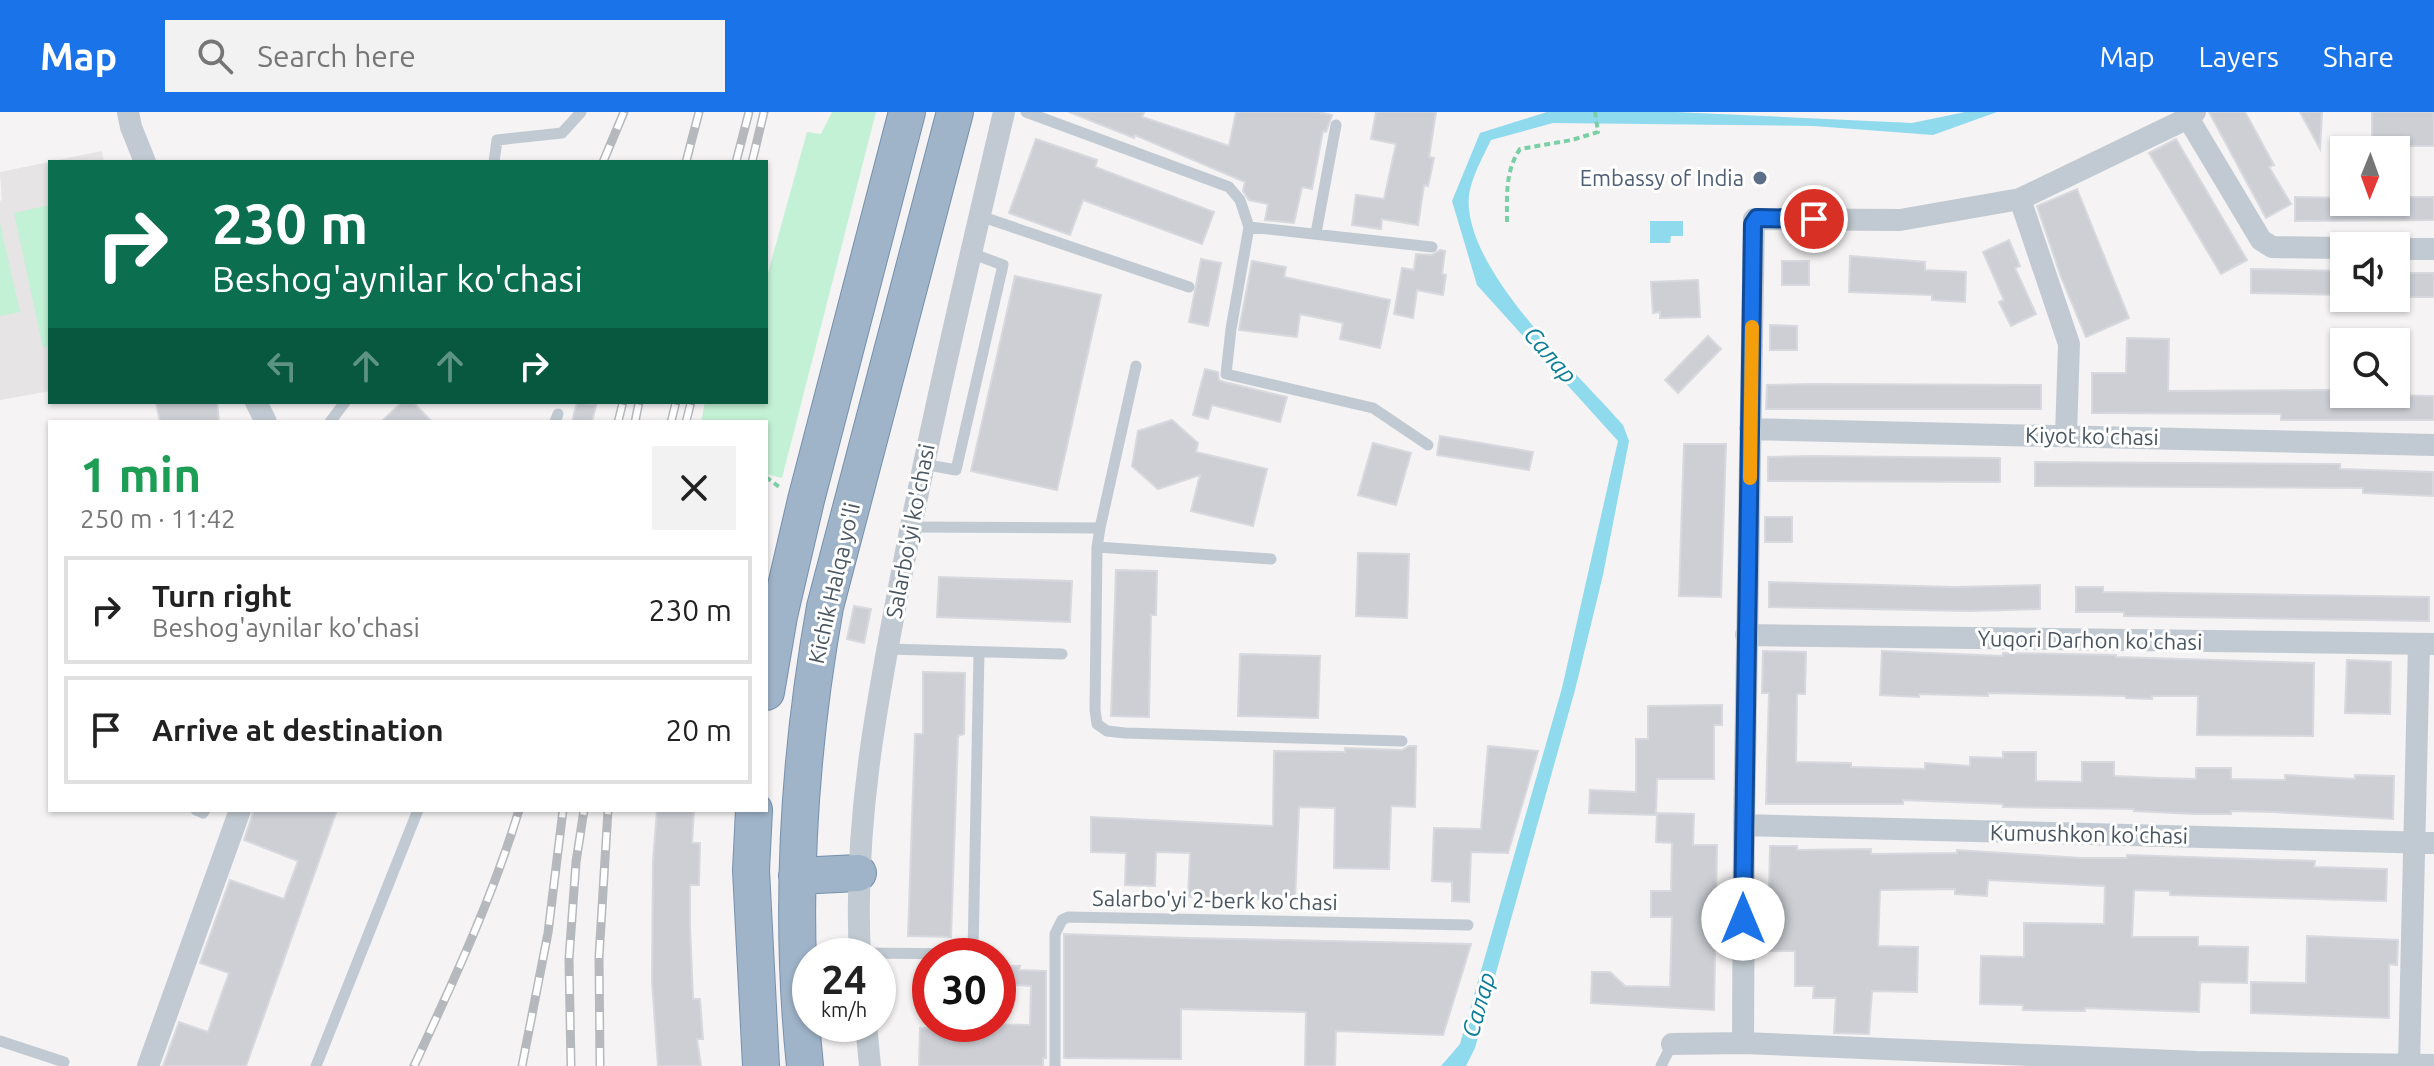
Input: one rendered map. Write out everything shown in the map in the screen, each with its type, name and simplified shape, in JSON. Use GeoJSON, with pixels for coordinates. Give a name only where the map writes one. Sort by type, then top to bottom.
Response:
{"type":"FeatureCollection","features":[{"type":"Feature","properties":{"kind":"highway","name":"Kichik Halqa yo'li"},"geometry":{"type":"LineString","coordinates":[[768,680],[779,616],[806,500],[907,112]]}},
{"type":"Feature","properties":{"kind":"highway","name":"Kichik Halqa yo'li"},"geometry":{"type":"LineString","coordinates":[[805,1066],[800,1019],[797,876],[804,751],[812,682],[825,607],[955,112]]}},
{"type":"Feature","properties":{"kind":"highway"},"geometry":{"type":"LineString","coordinates":[[754,812],[751,870],[754,977],[761,1066]]}},
{"type":"Feature","properties":{"kind":"highway"},"geometry":{"type":"LineString","coordinates":[[797,876],[858,873]]}},
{"type":"Feature","properties":{"kind":"street"},"geometry":{"type":"LineString","coordinates":[[128,112],[144,160]]}},
{"type":"Feature","properties":{"kind":"street","name":"Salarbo'yi ko'chasi"},"geometry":{"type":"LineString","coordinates":[[860,938],[858,873],[865,788],[888,649],[923,464],[1004,112]]}},
{"type":"Feature","properties":{"kind":"street"},"geometry":{"type":"LineString","coordinates":[[1743,1043],[1746,635],[1754,219],[1900,220],[2020,199],[2191,115],[2261,240],[2272,247],[2330,248]]}},
{"type":"Feature","properties":{"kind":"street"},"geometry":{"type":"LineString","coordinates":[[2020,199],[2069,344],[2066,435]]}},
{"type":"Feature","properties":{"kind":"street"},"geometry":{"type":"LineString","coordinates":[[2410,249],[2434,249]]}},
{"type":"Feature","properties":{"kind":"street","name":"Kiyot ko'chasi"},"geometry":{"type":"LineString","coordinates":[[1750,429],[2434,445]]}},
{"type":"Feature","properties":{"kind":"street","name":"Yuqori Darhon ko'chasi"},"geometry":{"type":"LineString","coordinates":[[1746,635],[2427,644]]}},
{"type":"Feature","properties":{"kind":"street"},"geometry":{"type":"LineString","coordinates":[[2409,1064],[2425,842],[2427,644]]}},
{"type":"Feature","properties":{"kind":"street"},"geometry":{"type":"LineString","coordinates":[[148,1066],[239,812]]}},
{"type":"Feature","properties":{"kind":"street","name":"Kumushkon ko'chasi"},"geometry":{"type":"LineString","coordinates":[[1744,825],[2425,842]]}},
{"type":"Feature","properties":{"kind":"street"},"geometry":{"type":"LineString","coordinates":[[868,1042],[870,1066]]}},
{"type":"Feature","properties":{"kind":"street"},"geometry":{"type":"LineString","coordinates":[[1672,1044],[1743,1043],[1983,1060],[2434,1065]]}},
{"type":"Feature","properties":{"kind":"lane"},"geometry":{"type":"LineString","coordinates":[[494,160],[497,140],[562,133],[581,112]]}},
{"type":"Feature","properties":{"kind":"lane"},"geometry":{"type":"LineString","coordinates":[[1026,112],[1229,187],[1240,200],[1249,227],[1226,374],[1373,408],[1428,445]]}},
{"type":"Feature","properties":{"kind":"lane"},"geometry":{"type":"LineString","coordinates":[[1316,233],[1336,125]]}},
{"type":"Feature","properties":{"kind":"lane"},"geometry":{"type":"LineString","coordinates":[[980,216],[1189,287]]}},
{"type":"Feature","properties":{"kind":"lane"},"geometry":{"type":"LineString","coordinates":[[1249,227],[1432,247]]}},
{"type":"Feature","properties":{"kind":"lane"},"geometry":{"type":"LineString","coordinates":[[923,464],[956,470],[990,323],[1003,265],[971,253]]}},
{"type":"Feature","properties":{"kind":"lane"},"geometry":{"type":"LineString","coordinates":[[1136,366],[1097,547],[1097,724],[1107,731],[1125,733],[1402,741]]}},
{"type":"Feature","properties":{"kind":"lane"},"geometry":{"type":"LineString","coordinates":[[911,527],[1100,528]]}},
{"type":"Feature","properties":{"kind":"lane"},"geometry":{"type":"LineString","coordinates":[[1097,547],[1271,559]]}},
{"type":"Feature","properties":{"kind":"lane"},"geometry":{"type":"LineString","coordinates":[[888,649],[1062,654]]}},
{"type":"Feature","properties":{"kind":"lane"},"geometry":{"type":"LineString","coordinates":[[896,955],[973,954],[979,652]]}},
{"type":"Feature","properties":{"kind":"lane"},"geometry":{"type":"LineString","coordinates":[[316,1066],[417,812]]}},
{"type":"Feature","properties":{"kind":"lane","name":"Salarbo'yi 2-berk ko'chasi"},"geometry":{"type":"LineString","coordinates":[[1055,1066],[1055,934],[1062,920],[1068,917],[1468,925]]}},
{"type":"Feature","properties":{"kind":"lane"},"geometry":{"type":"LineString","coordinates":[[0,1041],[64,1062]]}},
{"type":"Feature","properties":{"kind":"lane"},"geometry":{"type":"LineString","coordinates":[[1661,1066],[1672,1044]]}},
{"type":"Feature","properties":{"kind":"path"},"geometry":{"type":"LineString","coordinates":[[1507,222],[1510,163],[1520,149],[1598,132],[1595,112]]}},
{"type":"Feature","properties":{"kind":"shaded area"},"geometry":{"type":"Polygon","coordinates":[[[102,151],[104,160],[58,160],[102,151]]]}},
{"type":"Feature","properties":{"kind":"shaded area"},"geometry":{"type":"Polygon","coordinates":[[[48,162],[48,391],[0,400],[2,200],[0,172],[48,162]]]}},
{"type":"Feature","properties":{"kind":"green space"},"geometry":{"type":"Polygon","coordinates":[[[832,112],[876,112],[782,478],[768,474],[768,420],[701,420],[705,404],[768,404],[768,273],[807,132],[821,134],[832,112]]]}},
{"type":"Feature","properties":{"kind":"green space"},"geometry":{"type":"Polygon","coordinates":[[[48,205],[48,347],[43,348],[14,213],[48,205]]]}},
{"type":"Feature","properties":{"kind":"green space"},"geometry":{"type":"Polygon","coordinates":[[[0,223],[20,312],[0,316],[0,223]]]}},
{"type":"Feature","properties":{"kind":"water","name":"Салар"},"geometry":{"type":"Polygon","coordinates":[[[1547,112],[1676,112],[1912,123],[1965,112],[1997,112],[1933,135],[1814,126],[1553,123],[1491,140],[1475,174],[1469,200],[1476,236],[1489,265],[1531,324],[1623,425],[1629,441],[1603,575],[1575,690],[1475,1048],[1466,1066],[1441,1066],[1460,1044],[1562,688],[1618,441],[1477,285],[1452,201],[1480,133],[1547,112]]]}},
{"type":"Feature","properties":{"kind":"water"},"geometry":{"type":"Polygon","coordinates":[[[1650,221],[1683,221],[1683,236],[1671,236],[1670,243],[1650,243],[1650,221]]]}},
{"type":"Feature","properties":{"kind":"building"},"geometry":{"type":"Polygon","coordinates":[[[1069,112],[1144,112],[1142,117],[1229,146],[1236,112],[1318,112],[1332,115],[1326,132],[1323,131],[1312,189],[1302,187],[1294,223],[1265,220],[1268,204],[1249,200],[1243,191],[1245,182],[1135,135],[1134,138],[1069,112]]]}},
{"type":"Feature","properties":{"kind":"building"},"geometry":{"type":"Polygon","coordinates":[[[1376,112],[1436,112],[1429,157],[1434,158],[1428,186],[1424,185],[1418,225],[1382,219],[1381,229],[1352,225],[1356,195],[1384,199],[1396,144],[1371,139],[1376,112]]]}},
{"type":"Feature","properties":{"kind":"building"},"geometry":{"type":"Polygon","coordinates":[[[2209,112],[2245,112],[2274,165],[2269,167],[2291,204],[2266,218],[2209,112]]]}},
{"type":"Feature","properties":{"kind":"building"},"geometry":{"type":"Polygon","coordinates":[[[2300,112],[2322,112],[2320,149],[2300,112]]]}},
{"type":"Feature","properties":{"kind":"building"},"geometry":{"type":"Polygon","coordinates":[[[2372,112],[2434,112],[2434,146],[2410,146],[2410,136],[2372,136],[2372,112]]]}},
{"type":"Feature","properties":{"kind":"building"},"geometry":{"type":"Polygon","coordinates":[[[1036,139],[1097,160],[1095,167],[1214,212],[1202,244],[1083,200],[1070,235],[1009,213],[1036,139]]]}},
{"type":"Feature","properties":{"kind":"building"},"geometry":{"type":"Polygon","coordinates":[[[2176,139],[2247,260],[2221,274],[2149,153],[2176,139]]]}},
{"type":"Feature","properties":{"kind":"building"},"geometry":{"type":"Polygon","coordinates":[[[2077,189],[2129,318],[2086,337],[2037,206],[2077,189]]]}},
{"type":"Feature","properties":{"kind":"building"},"geometry":{"type":"Polygon","coordinates":[[[2295,197],[2330,198],[2330,216],[2410,216],[2410,197],[2434,197],[2434,220],[2295,221],[2295,197]]]}},
{"type":"Feature","properties":{"kind":"building"},"geometry":{"type":"Polygon","coordinates":[[[2009,240],[2020,266],[2015,268],[2036,314],[2011,326],[1999,302],[2004,300],[1983,252],[2009,240]]]}},
{"type":"Feature","properties":{"kind":"building"},"geometry":{"type":"Polygon","coordinates":[[[1440,250],[1445,251],[1443,295],[1417,290],[1413,318],[1394,314],[1402,268],[1414,270],[1416,254],[1432,255],[1440,250]]]}},
{"type":"Feature","properties":{"kind":"building"},"geometry":{"type":"Polygon","coordinates":[[[1850,256],[1925,262],[1925,270],[1966,272],[1965,302],[1932,300],[1932,295],[1849,292],[1850,256]]]}},
{"type":"Feature","properties":{"kind":"building"},"geometry":{"type":"Polygon","coordinates":[[[1201,259],[1221,263],[1208,326],[1189,322],[1201,259]]]}},
{"type":"Feature","properties":{"kind":"building"},"geometry":{"type":"Polygon","coordinates":[[[1252,261],[1286,267],[1284,277],[1390,300],[1380,348],[1340,339],[1343,323],[1300,314],[1297,337],[1239,330],[1252,261]]]}},
{"type":"Feature","properties":{"kind":"building"},"geometry":{"type":"Polygon","coordinates":[[[1782,261],[1809,261],[1809,285],[1782,285],[1782,261]]]}},
{"type":"Feature","properties":{"kind":"building"},"geometry":{"type":"Polygon","coordinates":[[[2251,269],[2330,271],[2330,295],[2251,293],[2251,269]]]}},
{"type":"Feature","properties":{"kind":"building"},"geometry":{"type":"Polygon","coordinates":[[[2410,273],[2434,273],[2434,297],[2410,297],[2410,273]]]}},
{"type":"Feature","properties":{"kind":"building"},"geometry":{"type":"Polygon","coordinates":[[[1015,276],[1101,295],[1057,490],[971,471],[1015,276]]]}},
{"type":"Feature","properties":{"kind":"building"},"geometry":{"type":"Polygon","coordinates":[[[1698,280],[1700,317],[1660,318],[1660,312],[1653,313],[1651,282],[1698,280]]]}},
{"type":"Feature","properties":{"kind":"building"},"geometry":{"type":"Polygon","coordinates":[[[1770,325],[1797,326],[1797,350],[1770,350],[1770,325]]]}},
{"type":"Feature","properties":{"kind":"building"},"geometry":{"type":"Polygon","coordinates":[[[1708,336],[1721,349],[1678,393],[1665,380],[1708,336]]]}},
{"type":"Feature","properties":{"kind":"building"},"geometry":{"type":"Polygon","coordinates":[[[2127,338],[2169,339],[2168,391],[2330,390],[2330,408],[2410,408],[2410,396],[2434,396],[2434,420],[2281,420],[2281,414],[2092,413],[2092,373],[2126,373],[2127,338]]]}},
{"type":"Feature","properties":{"kind":"building"},"geometry":{"type":"Polygon","coordinates":[[[1205,369],[1218,372],[1219,380],[1224,382],[1287,397],[1280,422],[1212,405],[1208,419],[1193,415],[1205,369]]]}},
{"type":"Feature","properties":{"kind":"building"},"geometry":{"type":"Polygon","coordinates":[[[1767,385],[2041,385],[2041,409],[1766,409],[1767,385]]]}},
{"type":"Feature","properties":{"kind":"building"},"geometry":{"type":"Polygon","coordinates":[[[156,404],[217,404],[219,420],[160,420],[156,404]]]}},
{"type":"Feature","properties":{"kind":"building"},"geometry":{"type":"Polygon","coordinates":[[[400,404],[415,404],[430,420],[383,420],[400,404]]]}},
{"type":"Feature","properties":{"kind":"building"},"geometry":{"type":"Polygon","coordinates":[[[576,404],[596,405],[592,420],[572,420],[576,404]]]}},
{"type":"Feature","properties":{"kind":"building"},"geometry":{"type":"Polygon","coordinates":[[[1172,420],[1198,443],[1196,452],[1267,469],[1253,526],[1191,511],[1200,475],[1158,489],[1132,466],[1138,431],[1172,420]]]}},
{"type":"Feature","properties":{"kind":"building"},"geometry":{"type":"Polygon","coordinates":[[[1440,436],[1533,452],[1529,470],[1437,455],[1440,436]]]}},
{"type":"Feature","properties":{"kind":"building"},"geometry":{"type":"Polygon","coordinates":[[[1373,443],[1411,453],[1396,505],[1358,495],[1373,443]]]}},
{"type":"Feature","properties":{"kind":"building"},"geometry":{"type":"Polygon","coordinates":[[[1684,444],[1726,444],[1721,597],[1679,596],[1684,444]]]}},
{"type":"Feature","properties":{"kind":"building"},"geometry":{"type":"Polygon","coordinates":[[[1768,457],[2000,458],[2000,482],[1768,481],[1768,457]]]}},
{"type":"Feature","properties":{"kind":"building"},"geometry":{"type":"Polygon","coordinates":[[[2035,462],[2340,464],[2340,469],[2433,472],[2433,496],[2363,493],[2363,488],[2035,486],[2035,462]]]}},
{"type":"Feature","properties":{"kind":"building"},"geometry":{"type":"Polygon","coordinates":[[[1765,517],[1792,517],[1792,542],[1765,542],[1765,517]]]}},
{"type":"Feature","properties":{"kind":"building"},"geometry":{"type":"Polygon","coordinates":[[[1358,553],[1409,554],[1407,618],[1356,616],[1358,553]]]}},
{"type":"Feature","properties":{"kind":"building"},"geometry":{"type":"Polygon","coordinates":[[[1116,570],[1157,571],[1156,615],[1151,615],[1149,717],[1111,716],[1116,570]]]}},
{"type":"Feature","properties":{"kind":"building"},"geometry":{"type":"Polygon","coordinates":[[[939,577],[1072,581],[1070,622],[937,617],[939,577]]]}},
{"type":"Feature","properties":{"kind":"building"},"geometry":{"type":"Polygon","coordinates":[[[1769,582],[1955,587],[2040,585],[2040,609],[1969,611],[1769,607],[1769,582]]]}},
{"type":"Feature","properties":{"kind":"building"},"geometry":{"type":"Polygon","coordinates":[[[2076,587],[2103,587],[2103,592],[2429,597],[2429,621],[2124,616],[2124,612],[2076,612],[2076,587]]]}},
{"type":"Feature","properties":{"kind":"building"},"geometry":{"type":"Polygon","coordinates":[[[854,606],[871,609],[864,643],[847,639],[854,606]]]}},
{"type":"Feature","properties":{"kind":"building"},"geometry":{"type":"Polygon","coordinates":[[[1763,651],[1806,652],[1805,694],[1797,694],[1796,762],[1925,769],[1925,763],[1970,766],[1970,757],[2003,758],[2003,752],[2036,752],[2036,781],[2082,782],[2082,762],[2114,762],[2114,776],[2196,779],[2196,768],[2231,768],[2231,779],[2285,780],[2285,775],[2355,779],[2355,775],[2394,776],[2393,819],[2273,812],[2196,814],[2134,809],[2003,807],[2003,804],[1903,800],[1903,804],[1766,804],[1769,693],[1762,693],[1763,651]]]}},
{"type":"Feature","properties":{"kind":"building"},"geometry":{"type":"Polygon","coordinates":[[[1882,651],[2003,656],[2003,653],[2116,655],[2314,663],[2313,736],[2197,735],[2198,696],[2152,696],[2152,699],[1988,693],[1988,696],[1880,695],[1882,651]]]}},
{"type":"Feature","properties":{"kind":"building"},"geometry":{"type":"Polygon","coordinates":[[[1240,654],[1320,656],[1318,718],[1238,716],[1240,654]]]}},
{"type":"Feature","properties":{"kind":"building"},"geometry":{"type":"Polygon","coordinates":[[[2347,660],[2391,662],[2390,714],[2345,713],[2347,660]]]}},
{"type":"Feature","properties":{"kind":"building"},"geometry":{"type":"Polygon","coordinates":[[[923,672],[965,673],[964,734],[958,736],[951,937],[908,936],[915,734],[923,734],[923,672]]]}},
{"type":"Feature","properties":{"kind":"building"},"geometry":{"type":"Polygon","coordinates":[[[1722,705],[1722,725],[1714,725],[1714,779],[1657,779],[1656,815],[1589,813],[1590,790],[1636,792],[1636,739],[1648,739],[1648,706],[1722,705]]]}},
{"type":"Feature","properties":{"kind":"building"},"geometry":{"type":"Polygon","coordinates":[[[1416,746],[1415,807],[1391,806],[1389,869],[1334,868],[1335,808],[1299,807],[1295,900],[1188,897],[1190,853],[1156,852],[1155,886],[1125,885],[1126,853],[1091,852],[1091,817],[1273,826],[1274,751],[1345,752],[1345,748],[1402,750],[1416,746]]]}},
{"type":"Feature","properties":{"kind":"building"},"geometry":{"type":"Polygon","coordinates":[[[1488,746],[1538,751],[1508,853],[1471,852],[1469,902],[1452,901],[1452,882],[1432,881],[1434,828],[1481,829],[1488,746]]]}},
{"type":"Feature","properties":{"kind":"building"},"geometry":{"type":"Polygon","coordinates":[[[253,812],[336,812],[246,1066],[163,1066],[179,1022],[208,1032],[229,973],[200,963],[230,880],[284,899],[298,861],[244,840],[253,812]]]}},
{"type":"Feature","properties":{"kind":"building"},"geometry":{"type":"Polygon","coordinates":[[[657,812],[694,812],[692,843],[700,843],[699,885],[690,885],[690,926],[693,999],[700,999],[703,1039],[697,1039],[701,1066],[658,1066],[652,981],[653,861],[657,812]]]}},
{"type":"Feature","properties":{"kind":"building"},"geometry":{"type":"Polygon","coordinates":[[[1657,813],[1694,814],[1693,845],[1717,845],[1714,1010],[1591,1003],[1592,972],[1610,972],[1625,986],[1670,987],[1672,917],[1651,917],[1651,891],[1671,891],[1672,843],[1656,842],[1657,813]]]}},
{"type":"Feature","properties":{"kind":"building"},"geometry":{"type":"Polygon","coordinates":[[[1770,846],[1797,846],[1797,850],[1871,849],[1871,854],[1957,853],[1957,850],[2081,858],[2127,858],[2127,855],[2315,861],[2314,867],[2387,869],[2386,901],[2170,895],[2170,891],[2134,890],[2132,937],[2198,937],[2198,946],[2248,947],[2247,983],[2200,982],[2199,1012],[2085,1008],[2085,1011],[2023,1010],[2023,1005],[1980,1004],[1981,956],[2024,957],[2024,923],[2104,924],[2105,886],[1988,880],[1987,896],[1955,894],[1955,889],[1880,890],[1878,946],[1918,947],[1917,992],[1872,991],[1869,1034],[1834,1033],[1836,998],[1813,998],[1814,986],[1795,986],[1795,951],[1765,951],[1764,894],[1769,894],[1770,846]]]}},
{"type":"Feature","properties":{"kind":"building"},"geometry":{"type":"Polygon","coordinates":[[[1064,934],[1471,944],[1443,1035],[1336,1031],[1335,1066],[1305,1066],[1306,1012],[1181,1009],[1181,1059],[1064,1058],[1064,934]]]}},
{"type":"Feature","properties":{"kind":"building"},"geometry":{"type":"Polygon","coordinates":[[[2307,936],[2398,940],[2397,965],[2389,964],[2389,1018],[2251,1013],[2251,982],[2306,983],[2307,936]]]}},
{"type":"Feature","properties":{"kind":"building"},"geometry":{"type":"Polygon","coordinates":[[[1016,966],[1020,966],[1019,970],[1046,971],[1046,1058],[1043,1058],[1043,1066],[919,1066],[920,1042],[1016,1042],[1016,1025],[1030,1025],[1031,986],[1016,985],[1016,966]]]}},
{"type":"Feature","properties":{"kind":"railway"},"geometry":{"type":"LineString","coordinates":[[604,160],[624,112]]}},
{"type":"Feature","properties":{"kind":"railway"},"geometry":{"type":"LineString","coordinates":[[687,160],[699,112]]}},
{"type":"Feature","properties":{"kind":"railway"},"geometry":{"type":"LineString","coordinates":[[737,160],[749,112]]}},
{"type":"Feature","properties":{"kind":"railway"},"geometry":{"type":"LineString","coordinates":[[752,160],[764,112]]}},
{"type":"Feature","properties":{"kind":"railway"},"geometry":{"type":"LineString","coordinates":[[618,420],[622,404]]}},
{"type":"Feature","properties":{"kind":"railway"},"geometry":{"type":"LineString","coordinates":[[635,420],[639,404]]}},
{"type":"Feature","properties":{"kind":"railway"},"geometry":{"type":"LineString","coordinates":[[672,420],[676,404]]}},
{"type":"Feature","properties":{"kind":"railway"},"geometry":{"type":"LineString","coordinates":[[686,420],[690,404]]}},
{"type":"Feature","properties":{"kind":"railway"},"geometry":{"type":"LineString","coordinates":[[414,1066],[484,908],[518,812]]}},
{"type":"Feature","properties":{"kind":"railway"},"geometry":{"type":"LineString","coordinates":[[522,1066],[548,933],[563,812]]}},
{"type":"Feature","properties":{"kind":"railway"},"geometry":{"type":"LineString","coordinates":[[571,1066],[569,959],[576,862],[584,812]]}},
{"type":"Feature","properties":{"kind":"railway"},"geometry":{"type":"LineString","coordinates":[[600,1066],[599,957],[608,812]]}},
{"type":"Feature","properties":{"kind":"slow traffic"},"geometry":{"type":"LineString","coordinates":[[1750,478],[1752,327]]}},
{"type":"Feature","properties":{"kind":"place","name":"Embassy of India"},"geometry":{"type":"Point","coordinates":[1760,178]}},
{"type":"Feature","properties":{"kind":"route"},"geometry":{"type":"LineString","coordinates":[[1743,919],[1753,224],[1757,218],[1814,219]]}}]}
